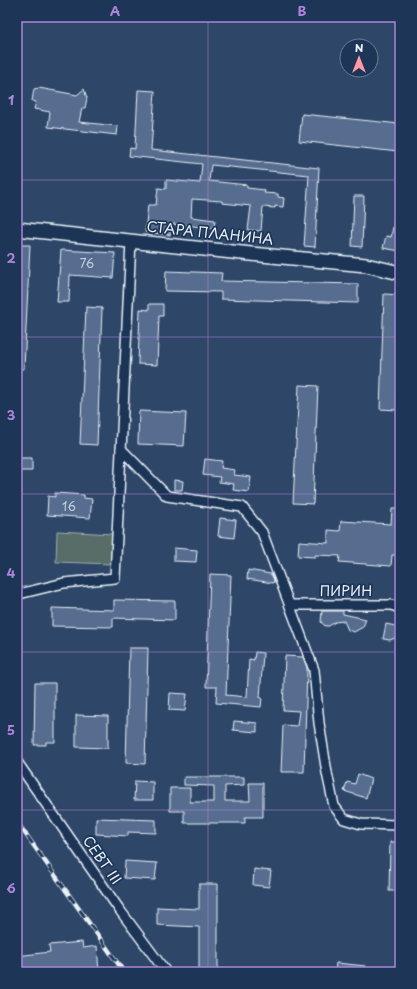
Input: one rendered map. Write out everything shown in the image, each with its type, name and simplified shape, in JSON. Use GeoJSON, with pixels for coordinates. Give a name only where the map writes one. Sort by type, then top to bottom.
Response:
{"type":"FeatureCollection","features":[{"type":"Feature","properties":{"kind":"street","name":"СТАРА ПЛАНИНА"},"geometry":{"type":"LineString","coordinates":[[17,228],[366,265],[400,273]]}},
{"type":"Feature","properties":{"kind":"street"},"geometry":{"type":"LineString","coordinates":[[17,593],[23,593],[64,583],[116,578],[132,241]]}},
{"type":"Feature","properties":{"kind":"street"},"geometry":{"type":"LineString","coordinates":[[122,449],[167,496],[242,507],[262,532],[314,670],[319,722],[334,806],[344,819],[361,824],[400,825]]}},
{"type":"Feature","properties":{"kind":"street","name":"ПИРИН"},"geometry":{"type":"LineString","coordinates":[[290,605],[392,605],[400,608]]}},
{"type":"Feature","properties":{"kind":"street","name":"СЕВТ III"},"geometry":{"type":"LineString","coordinates":[[17,762],[119,909],[166,972]]}},
{"type":"Feature","properties":{"kind":"green space"},"geometry":{"type":"Polygon","coordinates":[[[57,531],[113,534],[112,564],[56,562],[57,531]]]}},
{"type":"Feature","properties":{"kind":"building"},"geometry":{"type":"Polygon","coordinates":[[[39,88],[77,95],[84,89],[87,98],[85,108],[82,108],[79,122],[118,126],[117,135],[48,127],[50,112],[34,109],[36,102],[32,101],[34,89],[39,88]]]}},
{"type":"Feature","properties":{"kind":"building"},"geometry":{"type":"Polygon","coordinates":[[[138,90],[155,91],[151,150],[319,168],[315,247],[304,246],[309,175],[211,165],[209,181],[247,185],[247,188],[265,190],[264,193],[278,194],[278,197],[284,198],[283,207],[263,207],[261,231],[248,230],[251,206],[222,203],[222,201],[192,199],[191,217],[215,220],[214,228],[171,224],[170,235],[145,232],[148,205],[156,205],[158,188],[166,189],[166,180],[200,183],[202,164],[129,156],[130,148],[135,149],[138,90]]]}},
{"type":"Feature","properties":{"kind":"building"},"geometry":{"type":"Polygon","coordinates":[[[302,114],[400,124],[398,152],[299,141],[302,114]]]}},
{"type":"Feature","properties":{"kind":"building"},"geometry":{"type":"Polygon","coordinates":[[[354,196],[364,196],[362,247],[352,246],[354,196]]]}},
{"type":"Feature","properties":{"kind":"building"},"geometry":{"type":"Polygon","coordinates":[[[396,213],[400,213],[400,251],[383,248],[386,236],[391,237],[396,213]]]}},
{"type":"Feature","properties":{"kind":"building"},"geometry":{"type":"Polygon","coordinates":[[[17,245],[30,245],[24,369],[17,369],[17,245]]]}},
{"type":"Feature","properties":{"kind":"building"},"geometry":{"type":"Polygon","coordinates":[[[61,250],[115,253],[113,278],[70,275],[69,302],[57,302],[61,250]]]}},
{"type":"Feature","properties":{"kind":"building"},"geometry":{"type":"Polygon","coordinates":[[[166,271],[222,273],[221,281],[358,284],[358,303],[221,299],[221,292],[165,291],[166,271]]]}},
{"type":"Feature","properties":{"kind":"building"},"geometry":{"type":"Polygon","coordinates":[[[384,294],[400,295],[397,410],[380,409],[384,294]]]}},
{"type":"Feature","properties":{"kind":"building"},"geometry":{"type":"Polygon","coordinates":[[[149,304],[163,304],[163,316],[159,316],[157,365],[138,364],[140,309],[149,310],[149,304]]]}},
{"type":"Feature","properties":{"kind":"building"},"geometry":{"type":"Polygon","coordinates":[[[86,307],[102,308],[97,445],[80,444],[86,307]]]}},
{"type":"Feature","properties":{"kind":"building"},"geometry":{"type":"Polygon","coordinates":[[[299,385],[318,386],[313,504],[293,503],[299,385]]]}},
{"type":"Feature","properties":{"kind":"building"},"geometry":{"type":"Polygon","coordinates":[[[139,411],[186,413],[184,446],[138,444],[139,411]]]}},
{"type":"Feature","properties":{"kind":"building"},"geometry":{"type":"Polygon","coordinates":[[[32,458],[32,471],[17,471],[17,459],[32,458]]]}},
{"type":"Feature","properties":{"kind":"building"},"geometry":{"type":"Polygon","coordinates":[[[205,459],[222,461],[221,468],[235,470],[234,475],[251,477],[249,492],[233,490],[234,484],[219,482],[220,477],[203,475],[205,459]]]}},
{"type":"Feature","properties":{"kind":"building"},"geometry":{"type":"Polygon","coordinates":[[[174,480],[183,481],[182,490],[174,490],[174,480]]]}},
{"type":"Feature","properties":{"kind":"building"},"geometry":{"type":"Polygon","coordinates":[[[55,493],[84,495],[84,498],[92,499],[90,518],[47,515],[48,496],[55,497],[55,493]]]}},
{"type":"Feature","properties":{"kind":"building"},"geometry":{"type":"Polygon","coordinates":[[[392,509],[400,509],[400,555],[392,555],[391,566],[339,562],[340,556],[298,556],[299,541],[328,543],[328,530],[340,531],[341,521],[391,524],[392,509]]]}},
{"type":"Feature","properties":{"kind":"building"},"geometry":{"type":"Polygon","coordinates":[[[220,518],[236,520],[234,538],[218,536],[220,518]]]}},
{"type":"Feature","properties":{"kind":"building"},"geometry":{"type":"Polygon","coordinates":[[[174,548],[197,550],[196,562],[174,561],[174,548]]]}},
{"type":"Feature","properties":{"kind":"building"},"geometry":{"type":"Polygon","coordinates":[[[248,570],[271,574],[274,580],[273,583],[247,579],[248,570]]]}},
{"type":"Feature","properties":{"kind":"building"},"geometry":{"type":"Polygon","coordinates":[[[210,574],[231,575],[226,695],[247,697],[249,659],[254,660],[255,652],[263,653],[260,698],[262,698],[261,707],[216,703],[217,687],[206,687],[210,574]]]}},
{"type":"Feature","properties":{"kind":"building"},"geometry":{"type":"Polygon","coordinates":[[[114,600],[175,601],[175,620],[113,618],[113,627],[52,626],[52,608],[114,610],[114,600]]]}},
{"type":"Feature","properties":{"kind":"building"},"geometry":{"type":"Polygon","coordinates":[[[322,611],[343,611],[343,614],[366,619],[363,627],[354,632],[348,630],[344,621],[335,622],[329,626],[325,626],[321,622],[322,611]]]}},
{"type":"Feature","properties":{"kind":"building"},"geometry":{"type":"Polygon","coordinates":[[[386,624],[400,627],[400,636],[390,640],[383,639],[386,624]]]}},
{"type":"Feature","properties":{"kind":"building"},"geometry":{"type":"Polygon","coordinates":[[[129,648],[148,648],[145,764],[126,763],[129,648]]]}},
{"type":"Feature","properties":{"kind":"building"},"geometry":{"type":"Polygon","coordinates":[[[285,656],[303,657],[307,668],[304,772],[281,772],[283,725],[297,726],[299,711],[283,710],[285,656]]]}},
{"type":"Feature","properties":{"kind":"building"},"geometry":{"type":"Polygon","coordinates":[[[35,683],[55,683],[55,742],[46,742],[46,745],[34,745],[35,683]]]}},
{"type":"Feature","properties":{"kind":"building"},"geometry":{"type":"Polygon","coordinates":[[[170,693],[187,694],[185,711],[169,710],[170,693]]]}},
{"type":"Feature","properties":{"kind":"building"},"geometry":{"type":"Polygon","coordinates":[[[76,715],[108,716],[108,748],[76,747],[76,715]]]}},
{"type":"Feature","properties":{"kind":"building"},"geometry":{"type":"Polygon","coordinates":[[[234,721],[257,723],[257,732],[233,730],[234,721]]]}},
{"type":"Feature","properties":{"kind":"building"},"geometry":{"type":"Polygon","coordinates":[[[358,774],[371,779],[366,798],[344,791],[347,782],[355,784],[358,774]]]}},
{"type":"Feature","properties":{"kind":"building"},"geometry":{"type":"Polygon","coordinates":[[[184,777],[244,777],[244,785],[225,786],[225,801],[250,801],[249,783],[263,783],[263,817],[245,817],[245,823],[184,823],[184,811],[170,811],[170,788],[190,788],[190,802],[214,802],[214,786],[184,785],[184,777]]]}},
{"type":"Feature","properties":{"kind":"building"},"geometry":{"type":"Polygon","coordinates":[[[135,781],[153,782],[153,800],[134,800],[135,781]]]}},
{"type":"Feature","properties":{"kind":"building"},"geometry":{"type":"Polygon","coordinates":[[[96,818],[156,820],[156,833],[128,832],[128,836],[96,834],[96,818]]]}},
{"type":"Feature","properties":{"kind":"building"},"geometry":{"type":"Polygon","coordinates":[[[390,842],[400,842],[400,891],[389,891],[390,842]]]}},
{"type":"Feature","properties":{"kind":"building"},"geometry":{"type":"Polygon","coordinates":[[[125,861],[157,863],[155,880],[124,878],[125,861]]]}},
{"type":"Feature","properties":{"kind":"building"},"geometry":{"type":"Polygon","coordinates":[[[254,869],[271,871],[269,887],[253,885],[254,869]]]}},
{"type":"Feature","properties":{"kind":"building"},"geometry":{"type":"Polygon","coordinates":[[[199,884],[218,884],[218,972],[199,972],[199,927],[157,925],[157,907],[199,909],[199,884]]]}},
{"type":"Feature","properties":{"kind":"building"},"geometry":{"type":"Polygon","coordinates":[[[82,942],[83,948],[97,946],[99,972],[17,972],[17,956],[50,952],[49,945],[82,942]]]}},
{"type":"Feature","properties":{"kind":"building"},"geometry":{"type":"Polygon","coordinates":[[[336,963],[366,966],[366,972],[335,972],[336,963]]]}},
{"type":"Feature","properties":{"kind":"railway"},"geometry":{"type":"LineString","coordinates":[[17,822],[124,972]]}}]}
